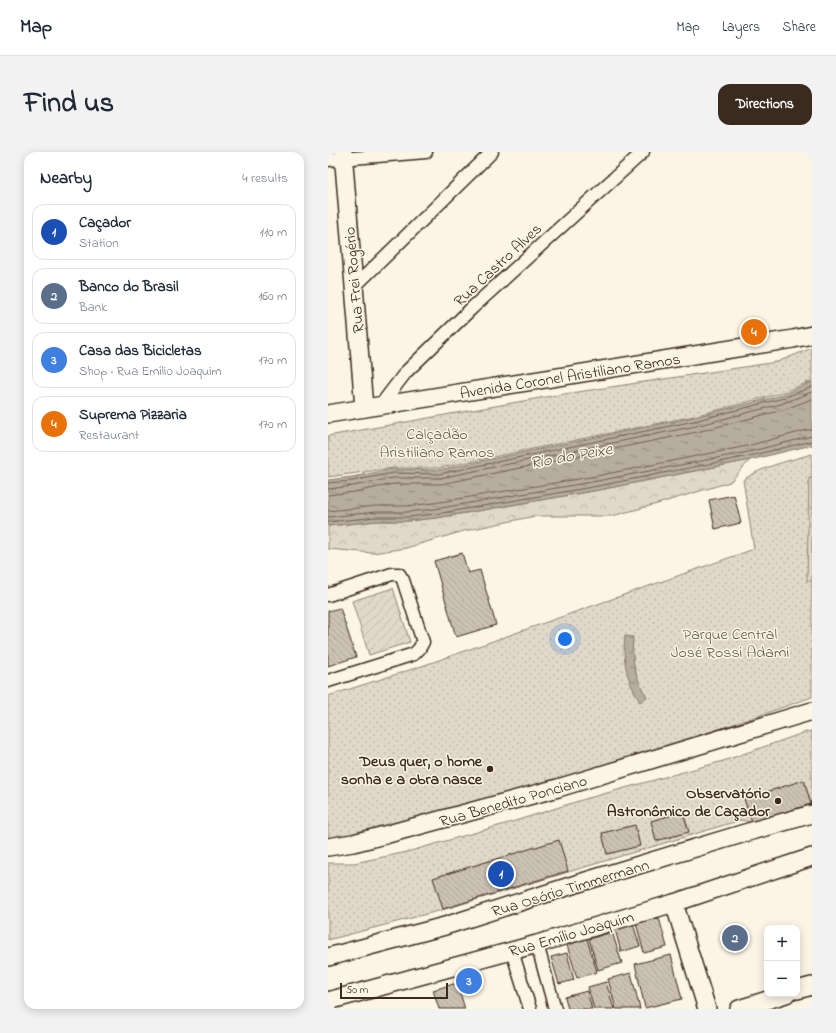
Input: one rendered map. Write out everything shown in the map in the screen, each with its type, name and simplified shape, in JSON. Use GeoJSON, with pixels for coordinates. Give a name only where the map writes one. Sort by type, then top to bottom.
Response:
{"type":"FeatureCollection","features":[{"type":"Feature","properties":{"kind":"street"},"geometry":{"type":"LineString","coordinates":[[338,157],[426,152]]}},
{"type":"Feature","properties":{"kind":"street"},"geometry":{"type":"LineString","coordinates":[[354,287],[492,152]]}},
{"type":"Feature","properties":{"kind":"street","name":"Rua Castro Alves"},"geometry":{"type":"LineString","coordinates":[[372,407],[472,308],[643,152]]}},
{"type":"Feature","properties":{"kind":"street","name":"Rua Frei Rogério"},"geometry":{"type":"LineString","coordinates":[[338,157],[354,287],[372,407]]}},
{"type":"Feature","properties":{"kind":"street","name":"Avenida Coronel Aristiliano Ramos"},"geometry":{"type":"LineString","coordinates":[[328,414],[812,335]]}},
{"type":"Feature","properties":{"kind":"street"},"geometry":{"type":"LineString","coordinates":[[328,595],[392,574],[399,574],[403,580],[423,642],[414,654],[328,681]]}},
{"type":"Feature","properties":{"kind":"street","name":"Rua Benedito Ponciano"},"geometry":{"type":"LineString","coordinates":[[328,847],[377,837],[558,788],[812,711]]}},
{"type":"Feature","properties":{"kind":"street","name":"Rua Osório Timmermann"},"geometry":{"type":"LineString","coordinates":[[328,957],[445,926],[588,880],[812,814]]}},
{"type":"Feature","properties":{"kind":"street","name":"Rua Emílio Joaquim"},"geometry":{"type":"LineString","coordinates":[[328,1001],[537,944],[674,903],[812,857]]}},
{"type":"Feature","properties":{"kind":"street"},"geometry":{"type":"LineString","coordinates":[[674,903],[707,1009]]}},
{"type":"Feature","properties":{"kind":"street"},"geometry":{"type":"LineString","coordinates":[[537,944],[555,1009]]}},
{"type":"Feature","properties":{"kind":"street"},"geometry":{"type":"LineString","coordinates":[[512,951],[530,1009]]}},
{"type":"Feature","properties":{"kind":"street"},"geometry":{"type":"LineString","coordinates":[[800,989],[812,986]]}},
{"type":"Feature","properties":{"kind":"street"},"geometry":{"type":"LineString","coordinates":[[739,1009],[777,997]]}},
{"type":"Feature","properties":{"kind":"green space","name":"Calçadão Aristiliano Ramos"},"geometry":{"type":"Polygon","coordinates":[[[812,348],[812,381],[778,394],[694,416],[439,468],[393,468],[328,477],[328,436],[551,396],[777,362],[812,348]]]}},
{"type":"Feature","properties":{"kind":"green space","name":"Parque Central José Rossi Adami"},"geometry":{"type":"Polygon","coordinates":[[[812,454],[812,697],[674,744],[580,772],[370,830],[328,840],[328,696],[422,666],[754,549],[743,480],[767,467],[812,454]]]}},
{"type":"Feature","properties":{"kind":"green space"},"geometry":{"type":"Polygon","coordinates":[[[750,460],[730,482],[612,516],[535,516],[464,531],[406,548],[373,553],[328,549],[328,526],[377,521],[408,521],[437,518],[599,490],[750,460]]]}},
{"type":"Feature","properties":{"kind":"green space"},"geometry":{"type":"Polygon","coordinates":[[[809,478],[812,478],[812,581],[807,581],[809,478]]]}},
{"type":"Feature","properties":{"kind":"green space"},"geometry":{"type":"Polygon","coordinates":[[[393,588],[410,642],[369,655],[352,601],[393,588]]]}},
{"type":"Feature","properties":{"kind":"green space"},"geometry":{"type":"Polygon","coordinates":[[[812,731],[812,804],[752,822],[741,820],[442,910],[328,940],[328,863],[354,863],[407,852],[512,822],[585,799],[723,761],[812,731]]]}},
{"type":"Feature","properties":{"kind":"water","name":"Rio do Peixe"},"geometry":{"type":"Polygon","coordinates":[[[812,382],[812,445],[750,460],[599,490],[436,518],[408,521],[377,521],[328,526],[328,480],[393,469],[438,470],[694,417],[779,396],[812,382]]]}},
{"type":"Feature","properties":{"kind":"water"},"geometry":{"type":"Polygon","coordinates":[[[625,636],[633,637],[633,661],[639,683],[647,697],[640,702],[626,670],[624,654],[625,636]]]}},
{"type":"Feature","properties":{"kind":"building"},"geometry":{"type":"Polygon","coordinates":[[[734,495],[741,523],[715,529],[709,500],[734,495]]]}},
{"type":"Feature","properties":{"kind":"building"},"geometry":{"type":"Polygon","coordinates":[[[462,553],[468,573],[480,570],[496,625],[456,637],[434,561],[462,553]]]}},
{"type":"Feature","properties":{"kind":"building"},"geometry":{"type":"Polygon","coordinates":[[[340,608],[356,657],[328,666],[328,611],[340,608]]]}},
{"type":"Feature","properties":{"kind":"building","name":"Observatório Astronômico de Caçador"},"geometry":{"type":"Polygon","coordinates":[[[804,780],[811,804],[752,822],[744,799],[804,780]]]}},
{"type":"Feature","properties":{"kind":"building"},"geometry":{"type":"Polygon","coordinates":[[[683,812],[689,832],[656,841],[651,821],[683,812]]]}},
{"type":"Feature","properties":{"kind":"building"},"geometry":{"type":"Polygon","coordinates":[[[635,825],[640,846],[607,854],[602,833],[635,825]]]}},
{"type":"Feature","properties":{"kind":"building"},"geometry":{"type":"Polygon","coordinates":[[[559,840],[568,871],[443,909],[433,878],[559,840]]]}},
{"type":"Feature","properties":{"kind":"building"},"geometry":{"type":"Polygon","coordinates":[[[659,918],[667,947],[644,953],[636,923],[659,918]]]}},
{"type":"Feature","properties":{"kind":"building"},"geometry":{"type":"Polygon","coordinates":[[[633,924],[640,946],[621,952],[615,929],[633,924]]]}},
{"type":"Feature","properties":{"kind":"building"},"geometry":{"type":"Polygon","coordinates":[[[612,932],[622,963],[598,970],[589,939],[612,932]]]}},
{"type":"Feature","properties":{"kind":"building"},"geometry":{"type":"Polygon","coordinates":[[[587,939],[597,972],[577,978],[567,945],[587,939]]]}},
{"type":"Feature","properties":{"kind":"building"},"geometry":{"type":"Polygon","coordinates":[[[567,953],[574,980],[559,984],[551,957],[567,953]]]}},
{"type":"Feature","properties":{"kind":"building"},"geometry":{"type":"Polygon","coordinates":[[[671,955],[682,999],[645,1008],[635,964],[671,955]]]}},
{"type":"Feature","properties":{"kind":"building"},"geometry":{"type":"Polygon","coordinates":[[[631,973],[640,1009],[616,1009],[608,979],[631,973]]]}},
{"type":"Feature","properties":{"kind":"building"},"geometry":{"type":"Polygon","coordinates":[[[606,982],[614,1009],[594,1009],[588,987],[606,982]]]}},
{"type":"Feature","properties":{"kind":"building"},"geometry":{"type":"Polygon","coordinates":[[[457,983],[465,1009],[439,1009],[433,990],[457,983]]]}},
{"type":"Feature","properties":{"kind":"building"},"geometry":{"type":"Polygon","coordinates":[[[587,991],[592,1009],[568,1009],[565,997],[587,991]]]}},
{"type":"Feature","properties":{"kind":"place","name":"Suprema Pizzaria"},"geometry":{"type":"Point","coordinates":[754,332]}},
{"type":"Feature","properties":{"kind":"place","name":"Deus quer, o home sonha e a obra nasce"},"geometry":{"type":"Point","coordinates":[490,769]}},
{"type":"Feature","properties":{"kind":"place","name":"Observatório Astronômico de Caçador"},"geometry":{"type":"Point","coordinates":[778,801]}},
{"type":"Feature","properties":{"kind":"place","name":"Caçador"},"geometry":{"type":"Point","coordinates":[501,874]}},
{"type":"Feature","properties":{"kind":"place","name":"Banco do Brasil"},"geometry":{"type":"Point","coordinates":[735,938]}},
{"type":"Feature","properties":{"kind":"place","name":"Casa das Bicicletas"},"geometry":{"type":"Point","coordinates":[469,981]}}]}
